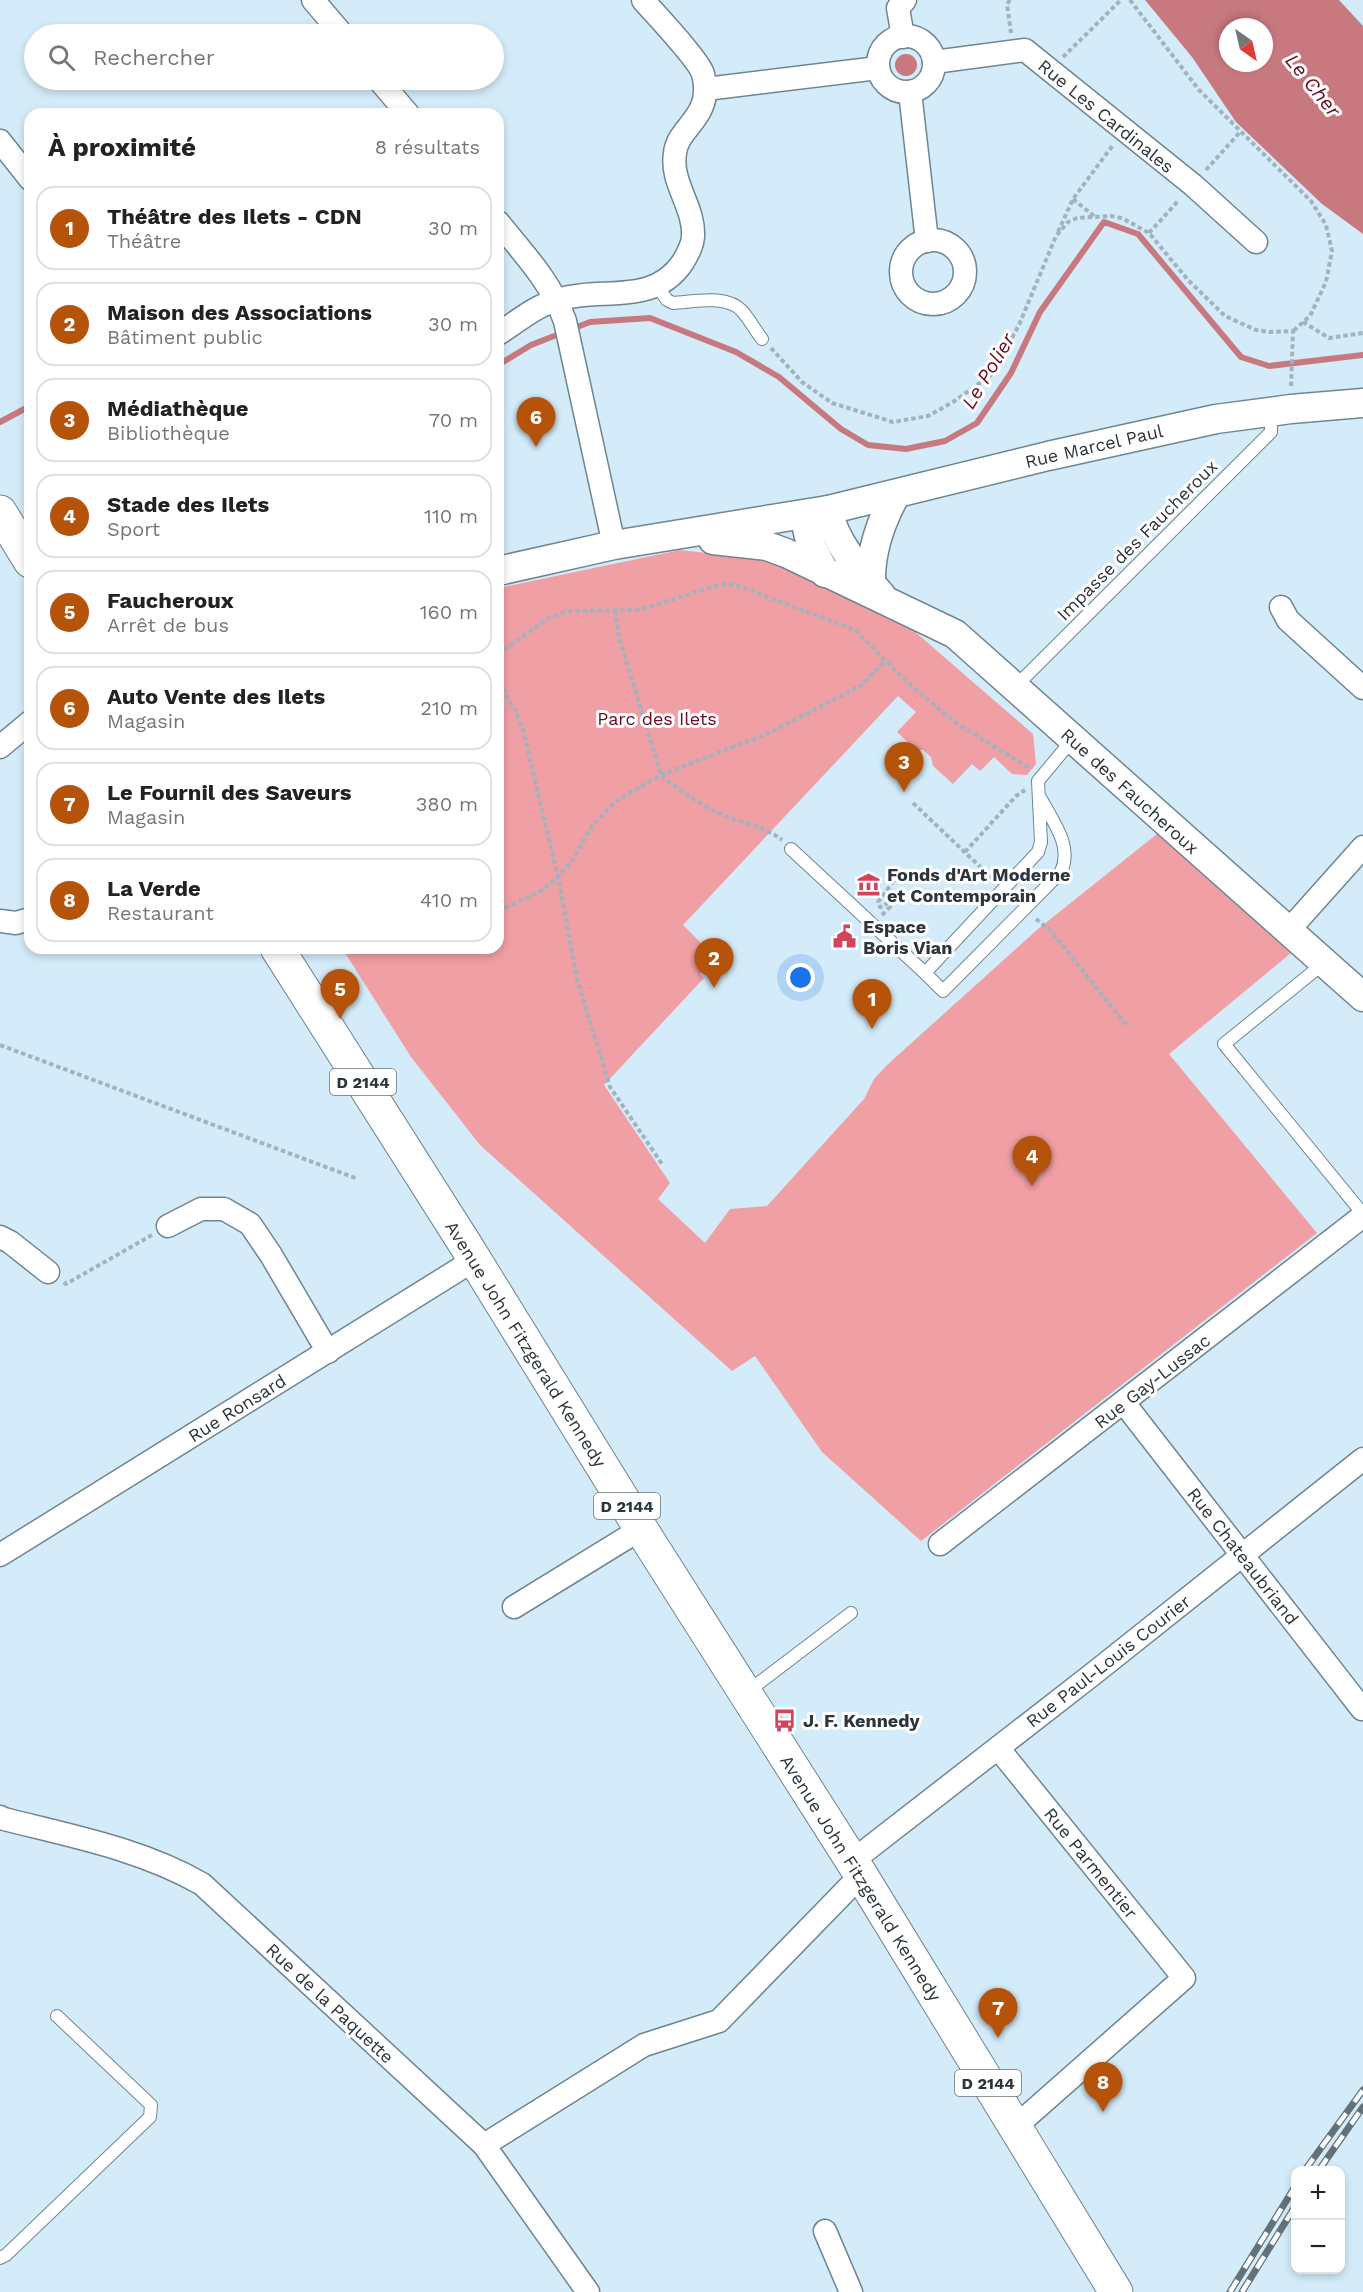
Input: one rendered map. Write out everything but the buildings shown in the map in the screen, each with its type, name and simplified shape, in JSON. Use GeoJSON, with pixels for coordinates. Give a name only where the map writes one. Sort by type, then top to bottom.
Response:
{"type":"FeatureCollection","features":[{"type":"Feature","properties":{"kind":"main road"},"geometry":{"type":"LineString","coordinates":[[0,512],[24,551]]}},
{"type":"Feature","properties":{"kind":"main road","name":"Avenue John Fitzgerald Kennedy"},"geometry":{"type":"LineString","coordinates":[[281,954],[641,1529],[746,1692],[1116,2292]]}},
{"type":"Feature","properties":{"kind":"street"},"geometry":{"type":"LineString","coordinates":[[313,0],[333,24]]}},
{"type":"Feature","properties":{"kind":"street"},"geometry":{"type":"LineString","coordinates":[[504,330],[538,308],[557,300],[577,296],[637,292],[657,286],[678,269],[690,250],[693,222],[675,173],[675,152],[683,133],[702,107],[706,89],[703,73],[643,0]]}},
{"type":"Feature","properties":{"kind":"street"},"geometry":{"type":"LineString","coordinates":[[903,37],[898,8],[905,0]]}},
{"type":"Feature","properties":{"kind":"street"},"geometry":{"type":"LineString","coordinates":[[903,37],[920,40],[932,53],[934,62],[930,78],[925,85],[910,92],[893,89],[881,76],[878,68],[882,51],[887,44],[903,37]]}},
{"type":"Feature","properties":{"kind":"street","name":"Rue Les Cardinales"},"geometry":{"type":"LineString","coordinates":[[934,62],[1025,50],[1192,184],[1256,242]]}},
{"type":"Feature","properties":{"kind":"street"},"geometry":{"type":"LineString","coordinates":[[706,89],[878,68]]}},
{"type":"Feature","properties":{"kind":"street"},"geometry":{"type":"LineString","coordinates":[[388,90],[403,108]]}},
{"type":"Feature","properties":{"kind":"street"},"geometry":{"type":"LineString","coordinates":[[910,92],[927,241]]}},
{"type":"Feature","properties":{"kind":"street"},"geometry":{"type":"LineString","coordinates":[[0,141],[24,171]]}},
{"type":"Feature","properties":{"kind":"street"},"geometry":{"type":"LineString","coordinates":[[504,229],[543,276],[566,321],[614,546]]}},
{"type":"Feature","properties":{"kind":"street","name":"Rue Marcel Paul"},"geometry":{"type":"LineString","coordinates":[[816,513],[1048,456],[1198,423],[1271,412],[1363,403]]}},
{"type":"Feature","properties":{"kind":"street"},"geometry":{"type":"LineString","coordinates":[[879,592],[872,562],[884,515],[896,494]]}},
{"type":"Feature","properties":{"kind":"street"},"geometry":{"type":"LineString","coordinates":[[816,513],[811,546],[825,573]]}},
{"type":"Feature","properties":{"kind":"street","name":"Rue des Faucheroux"},"geometry":{"type":"LineString","coordinates":[[504,570],[614,546],[816,513],[831,526],[861,572],[879,592]]}},
{"type":"Feature","properties":{"kind":"street","name":"Rue des Faucheroux"},"geometry":{"type":"LineString","coordinates":[[677,536],[767,546],[825,573],[879,592],[955,634],[1363,997]]}},
{"type":"Feature","properties":{"kind":"street"},"geometry":{"type":"LineString","coordinates":[[1281,607],[1288,620],[1363,688]]}},
{"type":"Feature","properties":{"kind":"street"},"geometry":{"type":"LineString","coordinates":[[0,747],[24,727]]}},
{"type":"Feature","properties":{"kind":"street"},"geometry":{"type":"LineString","coordinates":[[1288,931],[1363,847]]}},
{"type":"Feature","properties":{"kind":"street"},"geometry":{"type":"LineString","coordinates":[[0,921],[16,924],[24,921]]}},
{"type":"Feature","properties":{"kind":"street"},"geometry":{"type":"LineString","coordinates":[[168,1226],[201,1209],[224,1209],[250,1224],[271,1255],[328,1352]]}},
{"type":"Feature","properties":{"kind":"street","name":"Rue Gay-Lussac"},"geometry":{"type":"LineString","coordinates":[[940,1544],[1363,1215]]}},
{"type":"Feature","properties":{"kind":"street"},"geometry":{"type":"LineString","coordinates":[[4,1243],[48,1272]]}},
{"type":"Feature","properties":{"kind":"street","name":"Rue Ronsard"},"geometry":{"type":"LineString","coordinates":[[0,1555],[474,1260]]}},
{"type":"Feature","properties":{"kind":"street","name":"Rue Chateaubriand"},"geometry":{"type":"LineString","coordinates":[[1124,1403],[1362,1709]]}},
{"type":"Feature","properties":{"kind":"street","name":"Rue Paul-Louis Courier"},"geometry":{"type":"LineString","coordinates":[[484,2145],[644,2044],[719,2021],[856,1869],[998,1748],[1363,1459]]}},
{"type":"Feature","properties":{"kind":"street"},"geometry":{"type":"LineString","coordinates":[[514,1607],[641,1529]]}},
{"type":"Feature","properties":{"kind":"street","name":"Rue Parmentier"},"geometry":{"type":"LineString","coordinates":[[998,1748],[1185,1978],[1015,2127]]}},
{"type":"Feature","properties":{"kind":"street","name":"Rue de la Paquette"},"geometry":{"type":"LineString","coordinates":[[0,1816],[4,1819],[120,1849],[178,1871],[201,1884],[484,2145],[588,2292]]}},
{"type":"Feature","properties":{"kind":"street"},"geometry":{"type":"LineString","coordinates":[[825,2230],[851,2292]]}},
{"type":"Feature","properties":{"kind":"lane"},"geometry":{"type":"LineString","coordinates":[[657,286],[667,300],[673,303],[722,301],[732,304],[741,310],[762,339]]}},
{"type":"Feature","properties":{"kind":"lane","name":"Impasse des Faucheroux"},"geometry":{"type":"LineString","coordinates":[[1015,687],[1270,432],[1271,412]]}},
{"type":"Feature","properties":{"kind":"lane"},"geometry":{"type":"LineString","coordinates":[[925,973],[1038,852],[1041,842],[1040,779],[1073,739]]}},
{"type":"Feature","properties":{"kind":"lane"},"geometry":{"type":"LineString","coordinates":[[791,849],[943,990],[1061,872],[1066,854],[1058,830],[1041,799]]}},
{"type":"Feature","properties":{"kind":"lane"},"geometry":{"type":"LineString","coordinates":[[1324,963],[1224,1044],[1363,1215]]}},
{"type":"Feature","properties":{"kind":"lane"},"geometry":{"type":"LineString","coordinates":[[746,1692],[851,1613]]}},
{"type":"Feature","properties":{"kind":"lane"},"geometry":{"type":"LineString","coordinates":[[0,2258],[6,2255],[150,2117],[151,2105],[57,2016]]}},
{"type":"Feature","properties":{"kind":"path"},"geometry":{"type":"LineString","coordinates":[[1010,0],[1007,4],[1014,52]]}},
{"type":"Feature","properties":{"kind":"path"},"geometry":{"type":"LineString","coordinates":[[1049,70],[1121,0]]}},
{"type":"Feature","properties":{"kind":"path"},"geometry":{"type":"LineString","coordinates":[[1056,236],[1068,222],[1077,218],[1111,216],[1122,218],[1149,232],[1188,280],[1225,316],[1256,330],[1293,331],[1310,316],[1326,282],[1332,251],[1326,225],[1311,201],[1199,90],[1130,0]]}},
{"type":"Feature","properties":{"kind":"path"},"geometry":{"type":"LineString","coordinates":[[762,339],[802,382],[832,403],[892,422],[928,416],[953,402],[992,375],[1019,325],[1074,199],[1125,130]]}},
{"type":"Feature","properties":{"kind":"path"},"geometry":{"type":"LineString","coordinates":[[1074,199],[1094,216]]}},
{"type":"Feature","properties":{"kind":"path"},"geometry":{"type":"LineString","coordinates":[[1303,322],[1329,338],[1363,333]]}},
{"type":"Feature","properties":{"kind":"path"},"geometry":{"type":"LineString","coordinates":[[1291,377],[1293,331]]}},
{"type":"Feature","properties":{"kind":"path"},"geometry":{"type":"LineString","coordinates":[[504,650],[550,617],[568,611],[639,610],[722,584],[736,585],[855,630],[905,680],[953,721],[1040,779],[1016,796],[965,852]]}},
{"type":"Feature","properties":{"kind":"path"},"geometry":{"type":"LineString","coordinates":[[615,610],[619,638],[660,775],[717,812],[774,834],[791,849]]}},
{"type":"Feature","properties":{"kind":"path"},"geometry":{"type":"LineString","coordinates":[[504,908],[543,890],[558,877],[573,859],[592,826],[616,801],[660,775],[769,733],[862,685],[886,660]]}},
{"type":"Feature","properties":{"kind":"path"},"geometry":{"type":"LineString","coordinates":[[504,692],[523,730],[558,877],[576,979],[610,1087],[662,1164]]}},
{"type":"Feature","properties":{"kind":"path"},"geometry":{"type":"LineString","coordinates":[[913,803],[1004,888]]}},
{"type":"Feature","properties":{"kind":"path"},"geometry":{"type":"LineString","coordinates":[[884,914],[890,907],[887,903],[884,907],[880,907],[878,902],[897,877]]}},
{"type":"Feature","properties":{"kind":"path"},"geometry":{"type":"LineString","coordinates":[[1025,909],[1051,931],[1128,1027]]}},
{"type":"Feature","properties":{"kind":"path"},"geometry":{"type":"LineString","coordinates":[[0,1044],[358,1179]]}},
{"type":"Feature","properties":{"kind":"path"},"geometry":{"type":"LineString","coordinates":[[48,1272],[66,1284],[168,1226]]}},
{"type":"Feature","properties":{"kind":"green space","name":"Parc des Ilets"},"geometry":{"type":"Polygon","coordinates":[[[680,550],[774,561],[914,631],[1033,734],[1036,764],[1027,775],[1012,774],[994,757],[980,771],[972,764],[953,784],[933,766],[931,757],[923,750],[916,750],[897,732],[916,712],[898,696],[683,925],[716,958],[700,974],[704,978],[604,1085],[670,1183],[658,1199],[705,1243],[730,1209],[767,1206],[864,1099],[874,1079],[887,1065],[1038,929],[1157,834],[1291,953],[1169,1054],[1317,1233],[921,1541],[822,1452],[755,1356],[732,1371],[480,1145],[411,1057],[346,954],[504,954],[504,587],[680,550]]]}},
{"type":"Feature","properties":{"kind":"water","name":"Le Cher"},"geometry":{"type":"Polygon","coordinates":[[[1145,0],[1339,0],[1363,26],[1363,234],[1322,204],[1236,122],[1192,57],[1145,0]]]}},
{"type":"Feature","properties":{"kind":"water"},"geometry":{"type":"Polygon","coordinates":[[[906,54],[914,57],[917,65],[914,73],[906,76],[898,73],[895,65],[898,57],[906,54]]]}},
{"type":"Feature","properties":{"kind":"waterway","name":"Le Polier"},"geometry":{"type":"LineString","coordinates":[[504,361],[531,345],[590,322],[650,318],[736,352],[779,377],[841,429],[868,445],[906,449],[945,441],[977,423],[1011,373],[1040,312],[1104,222],[1138,234],[1241,357],[1269,366],[1363,355]]}},
{"type":"Feature","properties":{"kind":"waterway","name":"Le Polier"},"geometry":{"type":"LineString","coordinates":[[0,422],[24,409]]}},
{"type":"Feature","properties":{"kind":"railway"},"geometry":{"type":"LineString","coordinates":[[1308,2166],[1363,2090]]}},
{"type":"Feature","properties":{"kind":"railway"},"geometry":{"type":"LineString","coordinates":[[1322,2166],[1363,2107]]}},
{"type":"Feature","properties":{"kind":"railway"},"geometry":{"type":"LineString","coordinates":[[1230,2292],[1291,2193]]}},
{"type":"Feature","properties":{"kind":"railway"},"geometry":{"type":"LineString","coordinates":[[1242,2292],[1291,2213]]}},
{"type":"Feature","properties":{"kind":"place","name":"Auto Vente des Ilets"},"geometry":{"type":"Point","coordinates":[536,447]}},
{"type":"Feature","properties":{"kind":"place","name":"Médiathèque"},"geometry":{"type":"Point","coordinates":[904,792]}},
{"type":"Feature","properties":{"kind":"place","name":"Fonds d'Art Moderne et Contemporain"},"geometry":{"type":"Point","coordinates":[869,884]}},
{"type":"Feature","properties":{"kind":"place","name":"Espace Boris Vian"},"geometry":{"type":"Point","coordinates":[845,936]}},
{"type":"Feature","properties":{"kind":"place","name":"Maison des Associations"},"geometry":{"type":"Point","coordinates":[714,988]}},
{"type":"Feature","properties":{"kind":"place","name":"Faucheroux"},"geometry":{"type":"Point","coordinates":[340,1019]}},
{"type":"Feature","properties":{"kind":"place","name":"Théâtre des Ilets - CDN"},"geometry":{"type":"Point","coordinates":[872,1029]}},
{"type":"Feature","properties":{"kind":"place","name":"Stade des Ilets"},"geometry":{"type":"Point","coordinates":[1032,1186]}},
{"type":"Feature","properties":{"kind":"place","name":"J. F. Kennedy"},"geometry":{"type":"Point","coordinates":[785,1720]}},
{"type":"Feature","properties":{"kind":"place","name":"Le Fournil des Saveurs"},"geometry":{"type":"Point","coordinates":[998,2038]}},
{"type":"Feature","properties":{"kind":"place","name":"La Verde"},"geometry":{"type":"Point","coordinates":[1103,2112]}}]}
